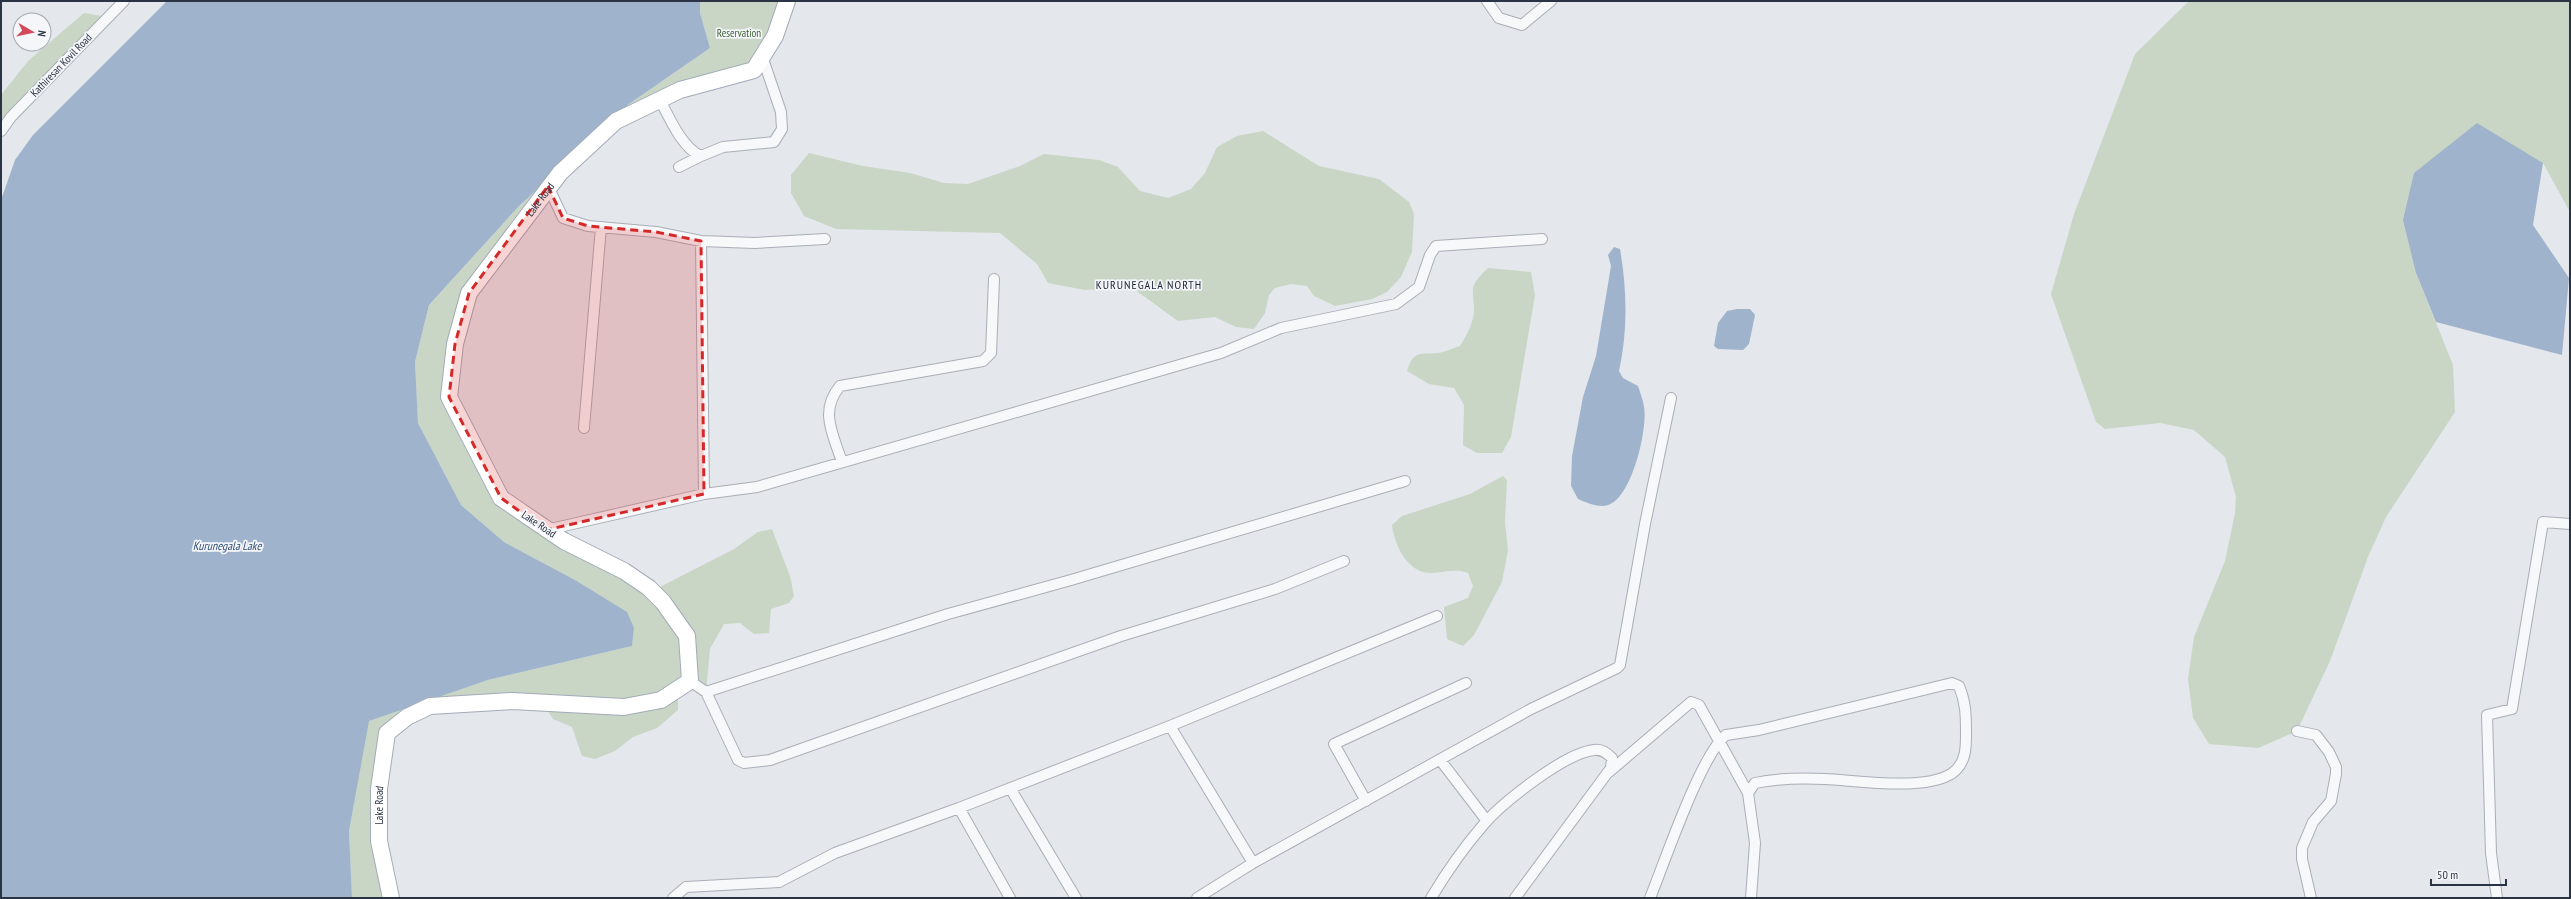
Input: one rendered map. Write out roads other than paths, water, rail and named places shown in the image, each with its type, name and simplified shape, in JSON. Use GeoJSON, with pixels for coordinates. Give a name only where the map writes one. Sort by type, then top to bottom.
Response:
{"type":"FeatureCollection","features":[{"type":"Feature","properties":{"kind":"main road","name":"Lake Road"},"geometry":{"type":"LineString","coordinates":[[391,898],[379,841],[379,789],[387,733],[407,717],[430,706],[512,701],[624,707],[661,700],[690,681],[687,636],[663,602],[649,588],[624,570],[564,541],[501,498],[448,397],[455,344],[469,293],[518,230],[548,186],[616,121],[680,90],[754,70],[775,36],[787,1]]}},
{"type":"Feature","properties":{"kind":"street","name":"Kathiresan Kovil Road"},"geometry":{"type":"LineString","coordinates":[[1,131],[11,117],[124,1]]}},
{"type":"Feature","properties":{"kind":"street"},"geometry":{"type":"LineString","coordinates":[[1487,1],[1499,18],[1522,26],[1550,1]]}},
{"type":"Feature","properties":{"kind":"street"},"geometry":{"type":"LineString","coordinates":[[679,167],[723,147],[774,142],[782,129],[781,112],[762,56]]}},
{"type":"Feature","properties":{"kind":"street"},"geometry":{"type":"LineString","coordinates":[[660,100],[672,123],[694,153],[701,156]]}},
{"type":"Feature","properties":{"kind":"street"},"geometry":{"type":"LineString","coordinates":[[548,186],[563,218],[588,226],[656,232],[700,241],[755,244],[825,239]]}},
{"type":"Feature","properties":{"kind":"street"},"geometry":{"type":"LineString","coordinates":[[584,428],[601,227]]}},
{"type":"Feature","properties":{"kind":"street"},"geometry":{"type":"LineString","coordinates":[[546,530],[704,494],[757,487],[1221,353],[1281,328],[1396,304],[1419,287],[1430,255],[1436,246],[1542,239]]}},
{"type":"Feature","properties":{"kind":"street"},"geometry":{"type":"LineString","coordinates":[[700,241],[704,494]]}},
{"type":"Feature","properties":{"kind":"street"},"geometry":{"type":"LineString","coordinates":[[842,462],[828,420],[830,397],[840,386],[983,362],[991,353],[994,279]]}},
{"type":"Feature","properties":{"kind":"street"},"geometry":{"type":"LineString","coordinates":[[1197,898],[1253,863],[1441,761],[1531,709],[1620,665],[1645,524],[1672,398]]}},
{"type":"Feature","properties":{"kind":"street"},"geometry":{"type":"LineString","coordinates":[[706,692],[948,614],[1071,580],[1405,481]]}},
{"type":"Feature","properties":{"kind":"street"},"geometry":{"type":"LineString","coordinates":[[2497,898],[2491,853],[2487,715],[2512,709],[2543,522],[2570,524]]}},
{"type":"Feature","properties":{"kind":"street"},"geometry":{"type":"LineString","coordinates":[[690,681],[706,692],[738,760],[744,763],[770,760],[1121,636],[1275,589],[1344,561]]}},
{"type":"Feature","properties":{"kind":"street"},"geometry":{"type":"LineString","coordinates":[[673,898],[686,887],[779,882],[835,853],[960,808],[1170,726],[1437,616]]}},
{"type":"Feature","properties":{"kind":"street"},"geometry":{"type":"LineString","coordinates":[[1650,898],[1699,779],[1719,741],[1726,735],[1759,730],[1952,683],[1959,686],[1967,705],[1966,753],[1956,770],[1941,778],[1899,784],[1824,779],[1772,779],[1755,782],[1748,793]]}},
{"type":"Feature","properties":{"kind":"street"},"geometry":{"type":"LineString","coordinates":[[1366,801],[1334,744],[1466,684]]}},
{"type":"Feature","properties":{"kind":"street"},"geometry":{"type":"LineString","coordinates":[[1604,776],[1690,702],[1699,705],[1748,793],[1755,843],[1751,898]]}},
{"type":"Feature","properties":{"kind":"street"},"geometry":{"type":"LineString","coordinates":[[1170,726],[1253,863]]}},
{"type":"Feature","properties":{"kind":"street"},"geometry":{"type":"LineString","coordinates":[[2298,731],[2316,735],[2329,752],[2336,767],[2330,801],[2313,822],[2302,848],[2302,859],[2312,898]]}},
{"type":"Feature","properties":{"kind":"street"},"geometry":{"type":"LineString","coordinates":[[1431,898],[1486,821],[1529,783],[1578,754],[1595,750],[1607,752],[1612,758],[1611,768],[1514,898]]}},
{"type":"Feature","properties":{"kind":"street"},"geometry":{"type":"LineString","coordinates":[[1441,761],[1486,821]]}},
{"type":"Feature","properties":{"kind":"street"},"geometry":{"type":"LineString","coordinates":[[1010,788],[1076,898]]}},
{"type":"Feature","properties":{"kind":"street"},"geometry":{"type":"LineString","coordinates":[[960,808],[1010,898]]}},
{"type":"Feature","properties":{"kind":"water","name":"Kurunegala Lake"},"geometry":{"type":"Polygon","coordinates":[[[167,1],[700,1],[700,13],[710,48],[629,104],[519,206],[429,305],[415,362],[418,423],[461,505],[504,542],[575,580],[627,612],[634,628],[632,646],[488,680],[369,721],[349,831],[352,898],[1,898],[1,200],[15,160],[33,135],[167,1]]]}},
{"type":"Feature","properties":{"kind":"water"},"geometry":{"type":"Polygon","coordinates":[[[2477,123],[2543,163],[2533,225],[2569,278],[2562,355],[2436,322],[2416,273],[2403,220],[2414,173],[2477,123]]]}},
{"type":"Feature","properties":{"kind":"water"},"geometry":{"type":"Polygon","coordinates":[[[1614,247],[1620,249],[1626,310],[1624,340],[1619,371],[1623,378],[1638,386],[1644,404],[1645,417],[1641,445],[1631,476],[1617,500],[1608,505],[1601,506],[1578,499],[1571,486],[1572,456],[1583,397],[1596,356],[1611,266],[1608,255],[1614,247]]]}},
{"type":"Feature","properties":{"kind":"water"},"geometry":{"type":"Polygon","coordinates":[[[1750,309],[1755,315],[1749,344],[1743,350],[1718,349],[1714,346],[1718,323],[1727,311],[1750,309]]]}},
{"type":"Feature","properties":{"kind":"district","name":"KURUNEGALA NORTH"},"geometry":{"type":"Point","coordinates":[1149,284]}},
{"type":"Feature","properties":{"kind":"park label","name":"Reservation"},"geometry":{"type":"Point","coordinates":[739,33]}}]}
